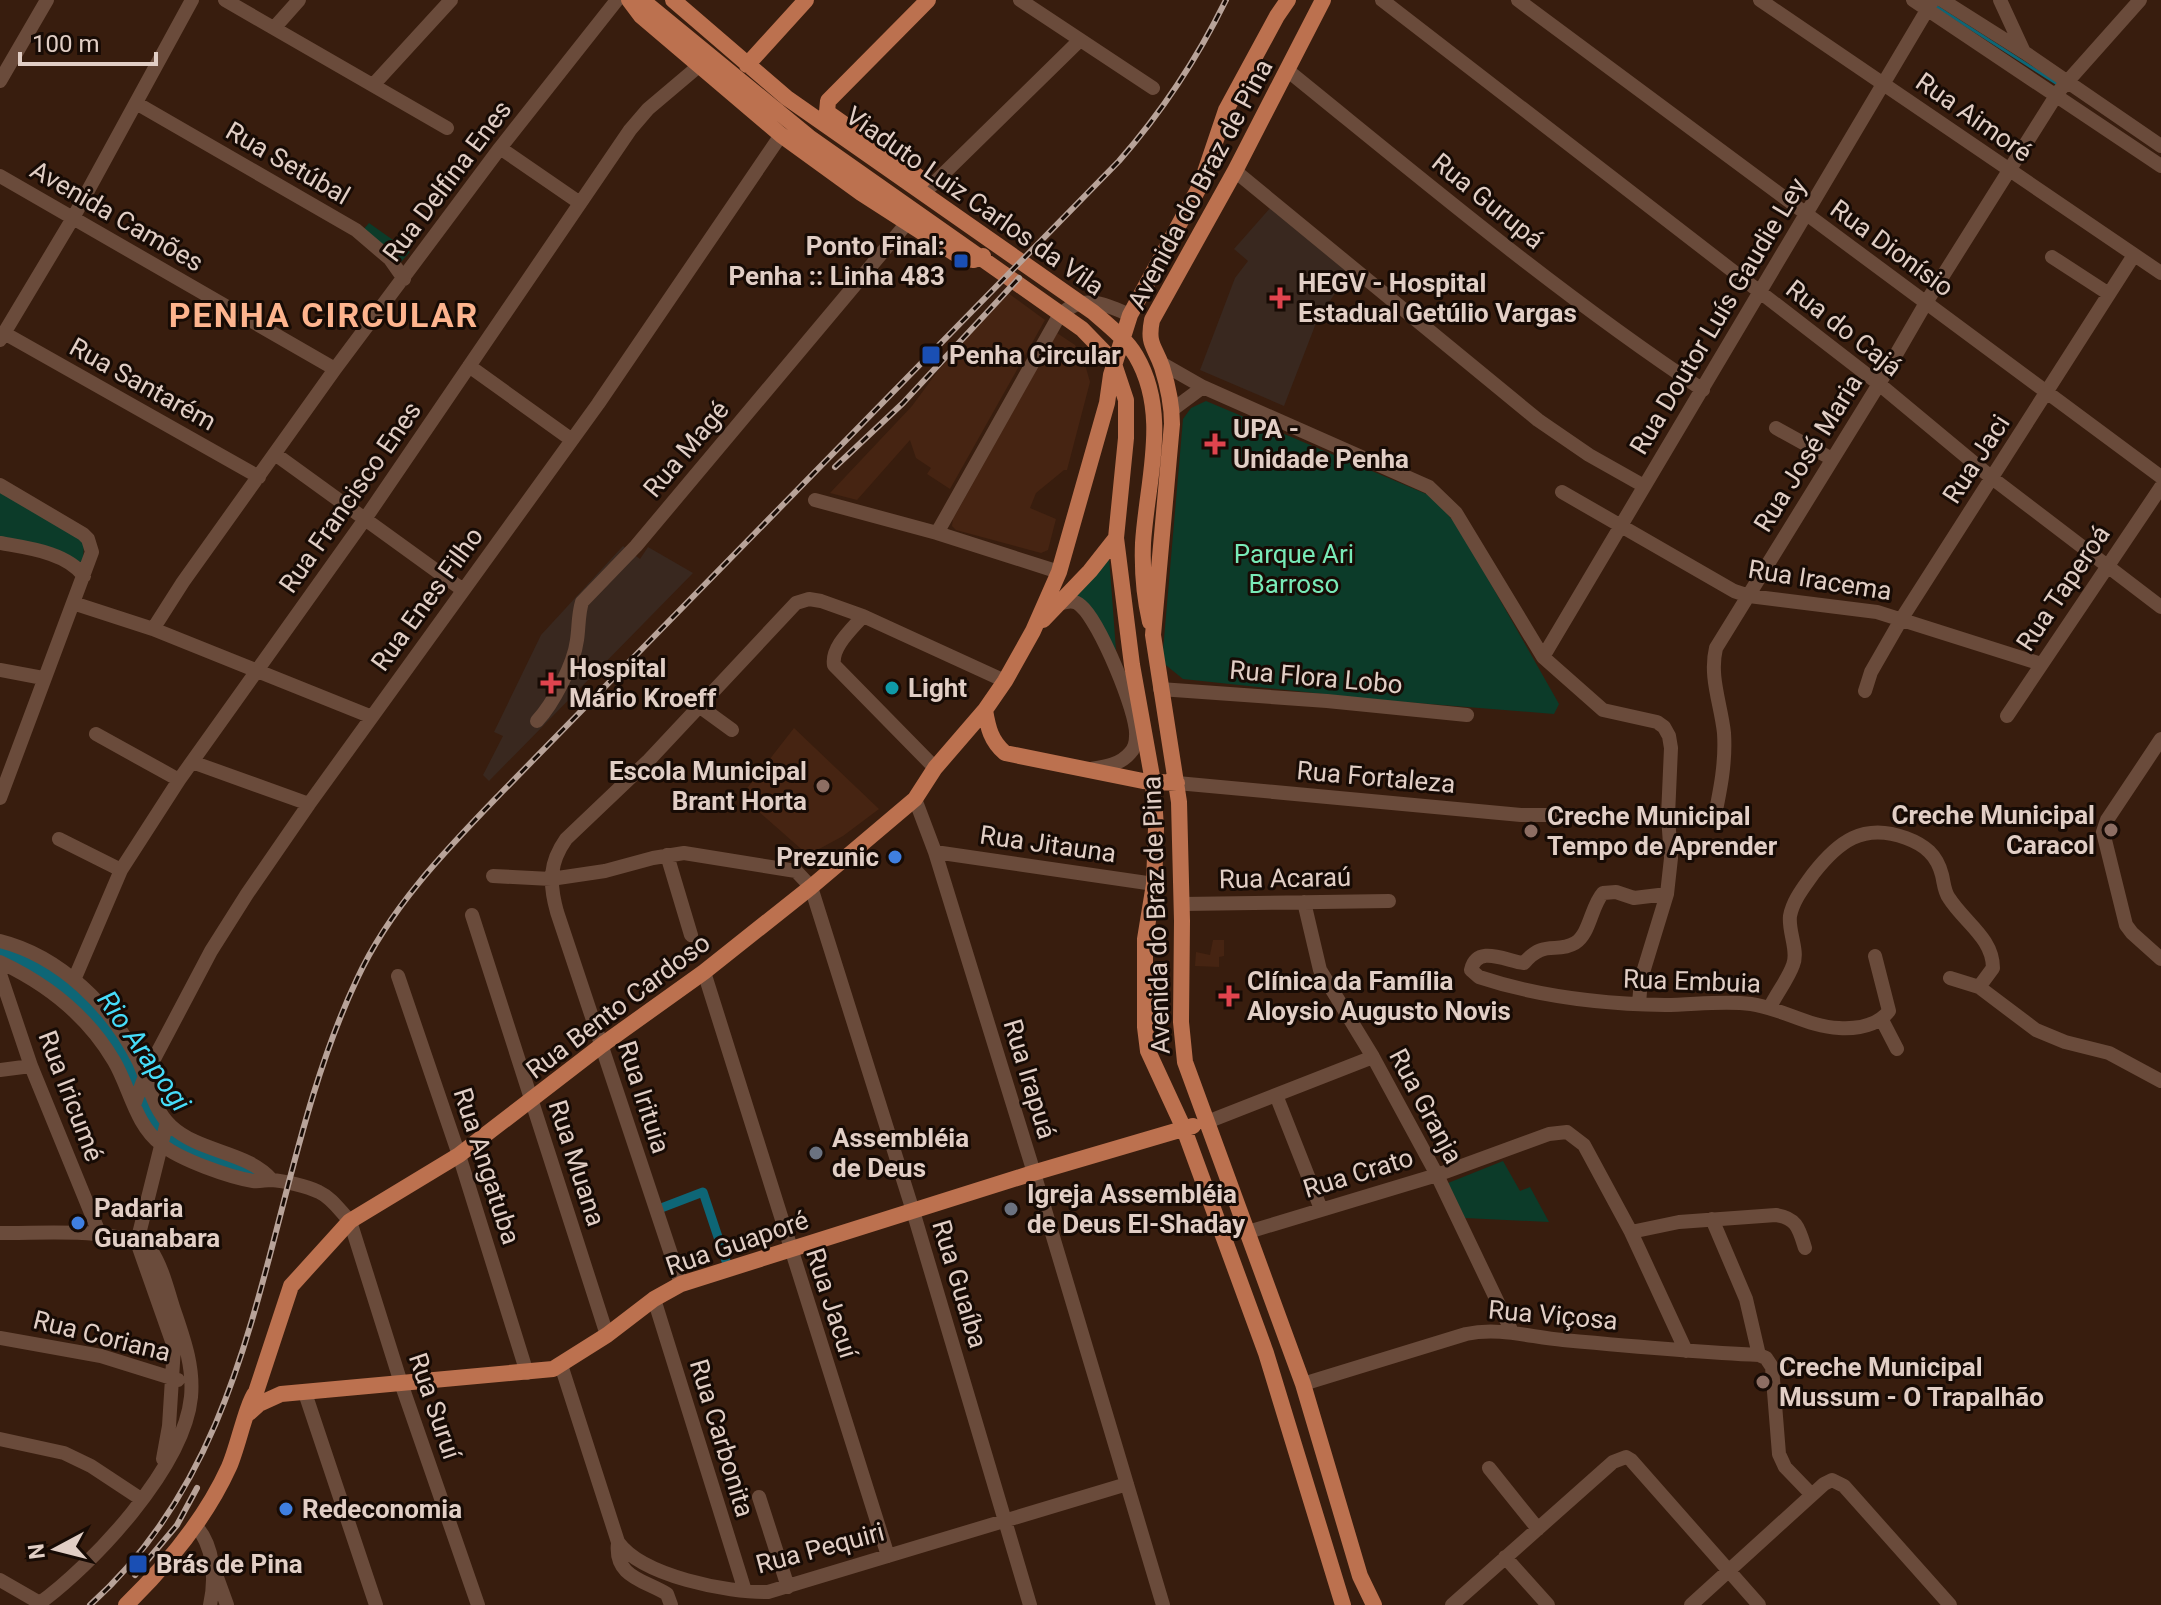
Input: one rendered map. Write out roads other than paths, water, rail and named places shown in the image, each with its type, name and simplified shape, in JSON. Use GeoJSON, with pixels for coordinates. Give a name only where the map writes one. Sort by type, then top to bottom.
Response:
{"type":"FeatureCollection","features":[{"type":"Feature","properties":{"kind":"main road"},"geometry":{"type":"LineString","coordinates":[[629,0],[641,16],[781,135],[907,223],[968,260],[979,259],[989,249],[991,241],[984,225],[827,112],[828,101],[928,0]]}},
{"type":"Feature","properties":{"kind":"main road","name":"Viaduto Luiz Carlos da Vila"},"geometry":{"type":"LineString","coordinates":[[673,0],[787,98],[1106,323],[1131,349],[1152,391],[1155,432],[1143,562],[1144,590],[1153,635]]}},
{"type":"Feature","properties":{"kind":"main road"},"geometry":{"type":"LineString","coordinates":[[747,65],[806,0]]}},
{"type":"Feature","properties":{"kind":"main road","name":"Avenida do Braz de Pina"},"geometry":{"type":"LineString","coordinates":[[1033,631],[1059,572],[1130,315],[1201,184],[1226,110],[1288,0]]}},
{"type":"Feature","properties":{"kind":"main road","name":"Avenida do Braz de Pina"},"geometry":{"type":"LineString","coordinates":[[1323,0],[1235,171],[1152,320],[1151,346],[1161,363],[1171,404],[1167,508],[1153,635],[1177,783],[1182,904],[1182,1039],[1188,1073],[1303,1384],[1360,1576],[1374,1605]]}},
{"type":"Feature","properties":{"kind":"main road","name":"Avenida do Braz de Pina"},"geometry":{"type":"LineString","coordinates":[[644,2],[835,157],[1093,338],[1113,361],[1119,374],[1126,400],[1126,438],[1116,538],[1130,652],[1153,782],[1156,828],[1154,884],[1145,939],[1146,1040],[1152,1062],[1184,1129],[1274,1378],[1343,1605]]}},
{"type":"Feature","properties":{"kind":"main road"},"geometry":{"type":"LineString","coordinates":[[1107,403],[1126,373],[1143,364],[1161,363]]}},
{"type":"Feature","properties":{"kind":"main road"},"geometry":{"type":"LineString","coordinates":[[1126,373],[1142,375],[1171,404]]}},
{"type":"Feature","properties":{"kind":"main road"},"geometry":{"type":"LineString","coordinates":[[1033,631],[1090,571],[1116,538]]}},
{"type":"Feature","properties":{"kind":"main road","name":"Rua Bento Cardoso"},"geometry":{"type":"LineString","coordinates":[[126,1605],[158,1572],[195,1525],[228,1468],[291,1286],[350,1221],[459,1155],[532,1101],[602,1045],[704,972],[915,799],[935,768],[985,710],[1033,631]]}},
{"type":"Feature","properties":{"kind":"main road"},"geometry":{"type":"LineString","coordinates":[[985,710],[989,731],[996,746],[1005,753],[1153,782],[1177,783]]}},
{"type":"Feature","properties":{"kind":"main road","name":"Rua Guaporé"},"geometry":{"type":"LineString","coordinates":[[247,1414],[259,1404],[281,1394],[527,1373],[561,1365],[654,1299],[681,1284],[1033,1173],[1207,1122]]}},
{"type":"Feature","properties":{"kind":"main road"},"geometry":{"type":"LineString","coordinates":[[261,1377],[266,1387],[281,1394]]}},
{"type":"Feature","properties":{"kind":"street"},"geometry":{"type":"LineString","coordinates":[[0,81],[47,0]]}},
{"type":"Feature","properties":{"kind":"street"},"geometry":{"type":"LineString","coordinates":[[2,337],[73,218],[192,0]]}},
{"type":"Feature","properties":{"kind":"street"},"geometry":{"type":"LineString","coordinates":[[225,0],[447,128]]}},
{"type":"Feature","properties":{"kind":"street"},"geometry":{"type":"LineString","coordinates":[[275,27],[299,0]]}},
{"type":"Feature","properties":{"kind":"street"},"geometry":{"type":"LineString","coordinates":[[374,84],[451,0]]}},
{"type":"Feature","properties":{"kind":"street","name":"Rua Delfina Enes"},"geometry":{"type":"LineString","coordinates":[[153,629],[335,369],[500,148],[617,0]]}},
{"type":"Feature","properties":{"kind":"street"},"geometry":{"type":"LineString","coordinates":[[1020,0],[1153,88]]}},
{"type":"Feature","properties":{"kind":"street","name":"Rua do Cajá"},"geometry":{"type":"LineString","coordinates":[[1382,0],[1879,384],[1992,478],[2161,607]]}},
{"type":"Feature","properties":{"kind":"street","name":"Rua Dionísio"},"geometry":{"type":"LineString","coordinates":[[1518,0],[2161,477]]}},
{"type":"Feature","properties":{"kind":"street","name":"Rua Aimoré"},"geometry":{"type":"LineString","coordinates":[[1760,0],[2161,273]]}},
{"type":"Feature","properties":{"kind":"street"},"geometry":{"type":"LineString","coordinates":[[1913,0],[1933,4],[2024,52],[2061,88],[2161,166]]}},
{"type":"Feature","properties":{"kind":"street"},"geometry":{"type":"LineString","coordinates":[[2000,0],[2024,52]]}},
{"type":"Feature","properties":{"kind":"street","name":"Rua José Maria"},"geometry":{"type":"LineString","coordinates":[[1714,820],[1725,755],[1713,659],[1723,635],[2061,88],[2140,0]]}},
{"type":"Feature","properties":{"kind":"street"},"geometry":{"type":"LineString","coordinates":[[1933,4],[2061,88],[2161,146]]}},
{"type":"Feature","properties":{"kind":"street","name":"Rua Doutor Luís Gaudie Ley"},"geometry":{"type":"LineString","coordinates":[[1543,657],[1619,525],[1933,4]]}},
{"type":"Feature","properties":{"kind":"street"},"geometry":{"type":"LineString","coordinates":[[931,186],[1080,40]]}},
{"type":"Feature","properties":{"kind":"street","name":"Rua Francisco Enes"},"geometry":{"type":"LineString","coordinates":[[74,980],[121,870],[179,780],[365,519],[630,130],[648,109],[700,65]]}},
{"type":"Feature","properties":{"kind":"street","name":"Rua Gurupá"},"geometry":{"type":"LineString","coordinates":[[1287,70],[1546,278],[1703,390]]}},
{"type":"Feature","properties":{"kind":"street","name":"Rua Setúbal"},"geometry":{"type":"LineString","coordinates":[[136,103],[356,230],[390,259],[404,279]]}},
{"type":"Feature","properties":{"kind":"street","name":"Rua Enes Filho"},"geometry":{"type":"LineString","coordinates":[[139,1090],[211,951],[309,804],[572,440],[781,135]]}},
{"type":"Feature","properties":{"kind":"street"},"geometry":{"type":"LineString","coordinates":[[500,148],[580,203]]}},
{"type":"Feature","properties":{"kind":"street"},"geometry":{"type":"LineString","coordinates":[[1235,171],[1538,420],[1589,455],[1644,486]]}},
{"type":"Feature","properties":{"kind":"street","name":"Avenida Camões"},"geometry":{"type":"LineString","coordinates":[[0,176],[335,369]]}},
{"type":"Feature","properties":{"kind":"street","name":"Rua Magé"},"geometry":{"type":"LineString","coordinates":[[537,721],[546,711],[577,642],[582,602],[636,546],[907,223]]}},
{"type":"Feature","properties":{"kind":"street","name":"Rua Jaci"},"geometry":{"type":"LineString","coordinates":[[1865,691],[1871,672],[1902,618],[2134,255]]}},
{"type":"Feature","properties":{"kind":"street"},"geometry":{"type":"LineString","coordinates":[[2052,257],[2109,294]]}},
{"type":"Feature","properties":{"kind":"street"},"geometry":{"type":"LineString","coordinates":[[937,533],[1059,316],[1076,303],[1087,301],[1130,315]]}},
{"type":"Feature","properties":{"kind":"street","name":"Rua Santarém"},"geometry":{"type":"LineString","coordinates":[[2,337],[259,477]]}},
{"type":"Feature","properties":{"kind":"street"},"geometry":{"type":"LineString","coordinates":[[1161,363],[1203,387],[1429,487],[1456,513],[1543,657],[1603,710],[1657,722],[1664,727],[1671,748],[1668,816],[1671,858],[1667,894],[1641,979],[1639,1004]]}},
{"type":"Feature","properties":{"kind":"street"},"geometry":{"type":"LineString","coordinates":[[469,366],[572,440]]}},
{"type":"Feature","properties":{"kind":"street"},"geometry":{"type":"LineString","coordinates":[[1171,404],[1203,387]]}},
{"type":"Feature","properties":{"kind":"street"},"geometry":{"type":"LineString","coordinates":[[1776,428],[1832,459]]}},
{"type":"Feature","properties":{"kind":"street"},"geometry":{"type":"LineString","coordinates":[[275,454],[463,590]]}},
{"type":"Feature","properties":{"kind":"street"},"geometry":{"type":"LineString","coordinates":[[0,485],[83,534],[92,552],[0,798]]}},
{"type":"Feature","properties":{"kind":"street","name":"Rua Taperoá"},"geometry":{"type":"LineString","coordinates":[[2007,716],[2161,487]]}},
{"type":"Feature","properties":{"kind":"street","name":"Rua Iracema"},"geometry":{"type":"LineString","coordinates":[[1562,492],[1721,586],[1749,596],[1902,618],[2041,664]]}},
{"type":"Feature","properties":{"kind":"street"},"geometry":{"type":"LineString","coordinates":[[815,500],[937,533],[1059,572]]}},
{"type":"Feature","properties":{"kind":"street"},"geometry":{"type":"LineString","coordinates":[[0,543],[63,559],[84,576]]}},
{"type":"Feature","properties":{"kind":"street"},"geometry":{"type":"LineString","coordinates":[[551,879],[556,853],[566,839],[649,760],[796,603],[809,599],[821,601],[863,616],[1005,681]]}},
{"type":"Feature","properties":{"kind":"street","name":"Avenida do Braz de Pina"},"geometry":{"type":"LineString","coordinates":[[1058,604],[1068,601],[1078,603],[1090,617],[1115,666],[1137,734],[1130,753],[1120,761],[1086,770]]}},
{"type":"Feature","properties":{"kind":"street"},"geometry":{"type":"LineString","coordinates":[[73,603],[153,629],[372,717]]}},
{"type":"Feature","properties":{"kind":"street"},"geometry":{"type":"LineString","coordinates":[[863,616],[835,650],[832,658],[834,665],[935,768]]}},
{"type":"Feature","properties":{"kind":"street"},"geometry":{"type":"LineString","coordinates":[[0,670],[43,678]]}},
{"type":"Feature","properties":{"kind":"street","name":"Rua Flora Lobo"},"geometry":{"type":"LineString","coordinates":[[1160,689],[1467,715]]}},
{"type":"Feature","properties":{"kind":"street"},"geometry":{"type":"LineString","coordinates":[[699,706],[732,730]]}},
{"type":"Feature","properties":{"kind":"street"},"geometry":{"type":"LineString","coordinates":[[96,734],[179,780]]}},
{"type":"Feature","properties":{"kind":"street"},"geometry":{"type":"LineString","coordinates":[[2161,739],[2107,820],[2103,832],[2126,925],[2161,959]]}},
{"type":"Feature","properties":{"kind":"street"},"geometry":{"type":"LineString","coordinates":[[192,762],[309,804]]}},
{"type":"Feature","properties":{"kind":"street","name":"Rua Fortaleza"},"geometry":{"type":"LineString","coordinates":[[1177,783],[1521,815],[1570,815]]}},
{"type":"Feature","properties":{"kind":"street","name":"Rua Irapuá"},"geometry":{"type":"LineString","coordinates":[[915,799],[935,852],[1163,1605]]}},
{"type":"Feature","properties":{"kind":"street"},"geometry":{"type":"LineString","coordinates":[[1770,1007],[1795,962],[1790,926],[1795,901],[1839,844],[1868,833],[1896,834],[1924,847],[1938,862],[1947,896],[1991,950],[1993,968],[1979,987]]}},
{"type":"Feature","properties":{"kind":"street"},"geometry":{"type":"LineString","coordinates":[[59,839],[121,870]]}},
{"type":"Feature","properties":{"kind":"street","name":"Rua Jitauna"},"geometry":{"type":"LineString","coordinates":[[935,852],[1154,884]]}},
{"type":"Feature","properties":{"kind":"street"},"geometry":{"type":"LineString","coordinates":[[493,876],[551,879],[605,871],[667,855],[700,854],[796,871],[811,887]]}},
{"type":"Feature","properties":{"kind":"street"},"geometry":{"type":"LineString","coordinates":[[667,855],[691,935]]}},
{"type":"Feature","properties":{"kind":"street","name":"Rua Irituia"},"geometry":{"type":"LineString","coordinates":[[551,879],[557,912],[681,1284]]}},
{"type":"Feature","properties":{"kind":"street","name":"Rua Guaíba"},"geometry":{"type":"LineString","coordinates":[[811,887],[913,1211],[1030,1605]]}},
{"type":"Feature","properties":{"kind":"street","name":"Rua Embuia"},"geometry":{"type":"LineString","coordinates":[[1667,894],[1634,898],[1616,892],[1603,893],[1578,941],[1572,945],[1544,948],[1532,953],[1524,963],[1496,955],[1482,956],[1471,967],[1473,974],[1541,995],[1639,1004],[1748,1003],[1770,1007],[1822,1026],[1839,1028],[1860,1027],[1882,1020]]}},
{"type":"Feature","properties":{"kind":"street","name":"Rua Acaraú"},"geometry":{"type":"LineString","coordinates":[[1182,904],[1389,901]]}},
{"type":"Feature","properties":{"kind":"street","name":"Rua Granja"},"geometry":{"type":"LineString","coordinates":[[1304,902],[1320,970],[1373,1057],[1437,1175],[1512,1332]]}},
{"type":"Feature","properties":{"kind":"street","name":"Rua Muana"},"geometry":{"type":"LineString","coordinates":[[472,915],[607,1335]]}},
{"type":"Feature","properties":{"kind":"street"},"geometry":{"type":"LineString","coordinates":[[0,941],[36,955],[74,980],[108,1015],[138,1060],[141,1121],[164,1133],[184,1136],[261,1168],[272,1180]]}},
{"type":"Feature","properties":{"kind":"street"},"geometry":{"type":"LineString","coordinates":[[1875,956],[1889,1004],[1889,1011],[1882,1020],[1897,1049]]}},
{"type":"Feature","properties":{"kind":"street"},"geometry":{"type":"LineString","coordinates":[[0,962],[55,992],[95,1032],[115,1062],[156,1105],[174,1153],[242,1178],[272,1180],[318,1191],[350,1221]]}},
{"type":"Feature","properties":{"kind":"street","name":"Rua Jacuí"},"geometry":{"type":"LineString","coordinates":[[704,972],[888,1556]]}},
{"type":"Feature","properties":{"kind":"street","name":"Rua Iricumé"},"geometry":{"type":"LineString","coordinates":[[0,974],[31,1066],[100,1235]]}},
{"type":"Feature","properties":{"kind":"street","name":"Rua Angatuba"},"geometry":{"type":"LineString","coordinates":[[398,976],[459,1155],[527,1373]]}},
{"type":"Feature","properties":{"kind":"street"},"geometry":{"type":"LineString","coordinates":[[1950,978],[1979,987],[2036,1030],[2065,1042],[2109,1053],[2161,1081]]}},
{"type":"Feature","properties":{"kind":"street"},"geometry":{"type":"LineString","coordinates":[[1207,1122],[1373,1057]]}},
{"type":"Feature","properties":{"kind":"street"},"geometry":{"type":"LineString","coordinates":[[0,1070],[31,1066]]}},
{"type":"Feature","properties":{"kind":"street"},"geometry":{"type":"LineString","coordinates":[[1276,1095],[1321,1209]]}},
{"type":"Feature","properties":{"kind":"street","name":"Rua Crato"},"geometry":{"type":"LineString","coordinates":[[1248,1232],[1437,1175],[1560,1132],[1573,1134],[1584,1145],[1631,1232]]}},
{"type":"Feature","properties":{"kind":"street"},"geometry":{"type":"LineString","coordinates":[[162,1469],[173,1378],[171,1337],[137,1242],[164,1133]]}},
{"type":"Feature","properties":{"kind":"street"},"geometry":{"type":"LineString","coordinates":[[1686,1351],[1631,1232],[1679,1222],[1785,1216],[1798,1225],[1805,1248]]}},
{"type":"Feature","properties":{"kind":"street"},"geometry":{"type":"LineString","coordinates":[[1712,1219],[1746,1299],[1759,1355],[1770,1363],[1774,1374],[1781,1460],[1812,1495]]}},
{"type":"Feature","properties":{"kind":"street","name":"Rua Suruí"},"geometry":{"type":"LineString","coordinates":[[350,1221],[401,1383],[478,1605]]}},
{"type":"Feature","properties":{"kind":"street"},"geometry":{"type":"LineString","coordinates":[[0,1233],[100,1235],[137,1242],[151,1250],[187,1347],[191,1385],[188,1412],[162,1469],[98,1553],[39,1604],[0,1580]]}},
{"type":"Feature","properties":{"kind":"street","name":"Rua Carbonita"},"geometry":{"type":"LineString","coordinates":[[654,1299],[745,1591]]}},
{"type":"Feature","properties":{"kind":"street","name":"Rua Viçosa"},"geometry":{"type":"LineString","coordinates":[[1303,1384],[1466,1334],[1489,1330],[1540,1338],[1759,1355]]}},
{"type":"Feature","properties":{"kind":"street","name":"Rua Coriana"},"geometry":{"type":"LineString","coordinates":[[0,1338],[101,1356],[191,1385]]}},
{"type":"Feature","properties":{"kind":"street"},"geometry":{"type":"LineString","coordinates":[[561,1365],[618,1542],[618,1560],[623,1569],[640,1583],[667,1594],[671,1605]]}},
{"type":"Feature","properties":{"kind":"street"},"geometry":{"type":"LineString","coordinates":[[305,1393],[376,1605]]}},
{"type":"Feature","properties":{"kind":"street"},"geometry":{"type":"LineString","coordinates":[[0,1439],[64,1453],[91,1466],[141,1499]]}},
{"type":"Feature","properties":{"kind":"street"},"geometry":{"type":"LineString","coordinates":[[1452,1605],[1622,1457],[1631,1460],[1759,1605]]}},
{"type":"Feature","properties":{"kind":"street"},"geometry":{"type":"LineString","coordinates":[[1489,1468],[1538,1529]]}},
{"type":"Feature","properties":{"kind":"street"},"geometry":{"type":"LineString","coordinates":[[1691,1605],[1812,1495],[1828,1482],[1837,1481],[1946,1600],[1929,1605]]}},
{"type":"Feature","properties":{"kind":"street","name":"Rua Pequiri"},"geometry":{"type":"LineString","coordinates":[[618,1542],[626,1554],[658,1572],[745,1591],[768,1592],[1127,1484]]}},
{"type":"Feature","properties":{"kind":"street"},"geometry":{"type":"LineString","coordinates":[[759,1497],[788,1587]]}},
{"type":"Feature","properties":{"kind":"street"},"geometry":{"type":"LineString","coordinates":[[195,1525],[206,1539],[227,1605]]}},
{"type":"Feature","properties":{"kind":"street"},"geometry":{"type":"LineString","coordinates":[[1505,1557],[1548,1605]]}},
{"type":"Feature","properties":{"kind":"street"},"geometry":{"type":"LineString","coordinates":[[210,1605],[212,1565]]}},
{"type":"Feature","properties":{"kind":"waterway"},"geometry":{"type":"LineString","coordinates":[[1934,5],[2059,85]]}},
{"type":"Feature","properties":{"kind":"waterway","name":"Rio Arapogi"},"geometry":{"type":"LineString","coordinates":[[0,953],[47,976],[88,1007],[116,1048],[149,1112],[166,1132],[199,1153],[248,1170]]}},
{"type":"Feature","properties":{"kind":"waterway"},"geometry":{"type":"LineString","coordinates":[[656,1210],[703,1192],[728,1267]]}},
{"type":"Feature","properties":{"kind":"railway"},"geometry":{"type":"LineString","coordinates":[[90,1605],[150,1540],[195,1467],[229,1390],[325,1059],[357,979],[386,927],[440,857],[501,793],[1119,161],[1178,84],[1226,0]]}},
{"type":"Feature","properties":{"kind":"railway"},"geometry":{"type":"LineString","coordinates":[[835,467],[903,403],[1019,278]]}},
{"type":"Feature","properties":{"kind":"railway"},"geometry":{"type":"LineString","coordinates":[[135,1575],[177,1525],[197,1488]]}},
{"type":"Feature","properties":{"kind":"place","name":"Ponto Final: Penha :: Linha 483"},"geometry":{"type":"Point","coordinates":[961,261]}},
{"type":"Feature","properties":{"kind":"place","name":"HEGV - Hospital Estadual Getúlio Vargas"},"geometry":{"type":"Point","coordinates":[1280,298]}},
{"type":"Feature","properties":{"kind":"place","name":"Penha Circular"},"geometry":{"type":"Point","coordinates":[931,355]}},
{"type":"Feature","properties":{"kind":"place","name":"UPA - Unidade Penha"},"geometry":{"type":"Point","coordinates":[1215,444]}},
{"type":"Feature","properties":{"kind":"place","name":"Hospital Mário Kroeff"},"geometry":{"type":"Point","coordinates":[551,683]}},
{"type":"Feature","properties":{"kind":"place","name":"Light"},"geometry":{"type":"Point","coordinates":[892,688]}},
{"type":"Feature","properties":{"kind":"place","name":"Escola Municipal Brant Horta"},"geometry":{"type":"Point","coordinates":[823,786]}},
{"type":"Feature","properties":{"kind":"place","name":"Creche Municipal Caracol"},"geometry":{"type":"Point","coordinates":[2111,830]}},
{"type":"Feature","properties":{"kind":"place","name":"Creche Municipal Tempo de Aprender"},"geometry":{"type":"Point","coordinates":[1531,831]}},
{"type":"Feature","properties":{"kind":"place","name":"Prezunic"},"geometry":{"type":"Point","coordinates":[895,857]}},
{"type":"Feature","properties":{"kind":"place","name":"Clínica da Família Aloysio Augusto Novis"},"geometry":{"type":"Point","coordinates":[1229,996]}},
{"type":"Feature","properties":{"kind":"place","name":"Assembléia de Deus"},"geometry":{"type":"Point","coordinates":[816,1153]}},
{"type":"Feature","properties":{"kind":"place","name":"Igreja Assembléia de Deus El-Shaday"},"geometry":{"type":"Point","coordinates":[1011,1209]}},
{"type":"Feature","properties":{"kind":"place","name":"Padaria Guanabara"},"geometry":{"type":"Point","coordinates":[78,1223]}},
{"type":"Feature","properties":{"kind":"place","name":"Creche Municipal Mussum - O Trapalhão"},"geometry":{"type":"Point","coordinates":[1763,1382]}},
{"type":"Feature","properties":{"kind":"place","name":"Redeconomia"},"geometry":{"type":"Point","coordinates":[286,1509]}},
{"type":"Feature","properties":{"kind":"place","name":"Brás de Pina"},"geometry":{"type":"Point","coordinates":[138,1564]}},
{"type":"Feature","properties":{"kind":"district","name":"PENHA CIRCULAR"},"geometry":{"type":"Point","coordinates":[324,315]}},
{"type":"Feature","properties":{"kind":"park label","name":"Parque Ari Barroso"},"geometry":{"type":"Point","coordinates":[1294,569]}}]}
